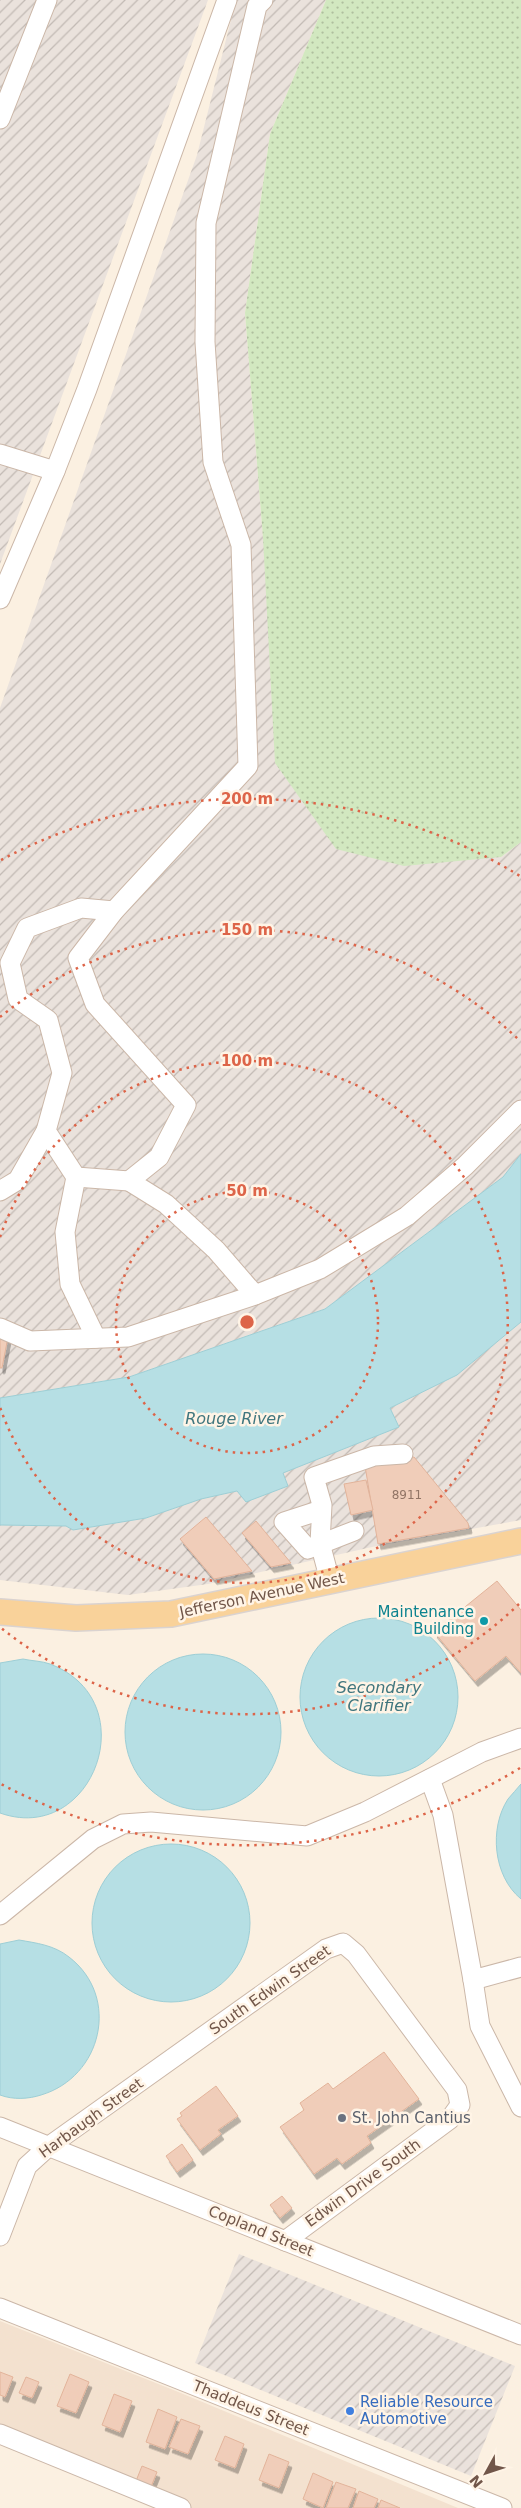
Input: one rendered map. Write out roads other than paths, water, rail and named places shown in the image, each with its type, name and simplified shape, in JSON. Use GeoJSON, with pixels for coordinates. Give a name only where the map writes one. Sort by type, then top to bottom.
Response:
{"type":"FeatureCollection","features":[{"type":"Feature","properties":{"kind":"main road","name":"Jefferson Avenue West"},"geometry":{"type":"LineString","coordinates":[[0,1612],[76,1618],[172,1614],[521,1541]]}},
{"type":"Feature","properties":{"kind":"street"},"geometry":{"type":"LineString","coordinates":[[0,119],[47,0]]}},
{"type":"Feature","properties":{"kind":"street"},"geometry":{"type":"LineString","coordinates":[[0,599],[55,471],[87,389],[227,0]]}},
{"type":"Feature","properties":{"kind":"street"},"geometry":{"type":"LineString","coordinates":[[129,1181],[159,1158],[186,1105],[95,1004],[78,958],[114,911],[248,766],[241,545],[212,462],[205,342],[206,222],[257,6],[263,0]]}},
{"type":"Feature","properties":{"kind":"street"},"geometry":{"type":"LineString","coordinates":[[0,454],[55,471]]}},
{"type":"Feature","properties":{"kind":"street"},"geometry":{"type":"LineString","coordinates":[[0,1191],[18,1180],[46,1131],[62,1073],[48,1020],[18,999],[10,963],[27,928],[81,908],[114,911]]}},
{"type":"Feature","properties":{"kind":"street"},"geometry":{"type":"LineString","coordinates":[[0,1328],[30,1341],[128,1337],[255,1295],[320,1269],[407,1216],[465,1166],[521,1110]]}},
{"type":"Feature","properties":{"kind":"street"},"geometry":{"type":"LineString","coordinates":[[46,1131],[76,1177],[66,1232],[70,1284],[96,1338]]}},
{"type":"Feature","properties":{"kind":"street"},"geometry":{"type":"LineString","coordinates":[[76,1177],[129,1181],[166,1204],[216,1250],[255,1295]]}},
{"type":"Feature","properties":{"kind":"street"},"geometry":{"type":"LineString","coordinates":[[330,1581],[320,1543],[322,1505],[314,1477],[374,1456],[403,1454]]}},
{"type":"Feature","properties":{"kind":"street"},"geometry":{"type":"LineString","coordinates":[[321,1510],[284,1522],[308,1549],[354,1531]]}},
{"type":"Feature","properties":{"kind":"street"},"geometry":{"type":"LineString","coordinates":[[0,1915],[93,1839],[123,1824],[151,1822],[307,1836],[364,1812],[482,1752],[521,1738]]}},
{"type":"Feature","properties":{"kind":"street"},"geometry":{"type":"LineString","coordinates":[[430,1779],[443,1815],[480,2026],[521,2108]]}},
{"type":"Feature","properties":{"kind":"street","name":"South Edwin Street"},"geometry":{"type":"LineString","coordinates":[[193,2044],[326,1949],[344,1943],[356,1954],[457,2090],[460,2105]]}},
{"type":"Feature","properties":{"kind":"street"},"geometry":{"type":"LineString","coordinates":[[473,1980],[521,1967]]}},
{"type":"Feature","properties":{"kind":"street","name":"Harbaugh Street"},"geometry":{"type":"LineString","coordinates":[[0,2236],[27,2166],[48,2147],[193,2044]]}},
{"type":"Feature","properties":{"kind":"street","name":"Edwin Drive South"},"geometry":{"type":"LineString","coordinates":[[285,2241],[450,2119],[457,2112],[460,2105]]}},
{"type":"Feature","properties":{"kind":"street","name":"Copland Street"},"geometry":{"type":"LineString","coordinates":[[0,2127],[521,2335]]}},
{"type":"Feature","properties":{"kind":"street","name":"Thaddeus Street"},"geometry":{"type":"LineString","coordinates":[[0,2308],[502,2508]]}},
{"type":"Feature","properties":{"kind":"street"},"geometry":{"type":"LineString","coordinates":[[0,2434],[182,2508]]}},
{"type":"Feature","properties":{"kind":"water","name":"Rouge River"},"geometry":{"type":"Polygon","coordinates":[[[521,1154],[521,1322],[457,1375],[390,1408],[399,1427],[283,1473],[288,1486],[246,1502],[237,1491],[201,1499],[146,1518],[73,1530],[66,1526],[0,1525],[0,1398],[129,1377],[325,1309],[503,1177],[521,1154]]]}},
{"type":"Feature","properties":{"kind":"water","name":"Secondary Clarifier"},"geometry":{"type":"Polygon","coordinates":[[[379,1618],[409,1624],[435,1641],[452,1667],[458,1697],[452,1727],[435,1753],[409,1770],[379,1776],[349,1770],[323,1753],[306,1727],[300,1697],[306,1667],[323,1641],[349,1624],[379,1618]]]}},
{"type":"Feature","properties":{"kind":"water"},"geometry":{"type":"Polygon","coordinates":[[[195,1654],[211,1654],[226,1657],[240,1663],[253,1671],[264,1682],[278,1709],[281,1732],[280,1747],[272,1769],[264,1782],[253,1793],[226,1807],[211,1810],[195,1810],[180,1807],[166,1801],[153,1793],[142,1782],[128,1755],[125,1740],[125,1724],[128,1709],[134,1695],[142,1682],[153,1671],[180,1657],[195,1654]]]}},
{"type":"Feature","properties":{"kind":"water"},"geometry":{"type":"Polygon","coordinates":[[[23,1659],[50,1664],[80,1682],[96,1708],[101,1736],[96,1765],[82,1790],[61,1809],[33,1818],[0,1813],[0,1663],[23,1659]]]}},
{"type":"Feature","properties":{"kind":"water"},"geometry":{"type":"Polygon","coordinates":[[[521,1784],[521,1899],[504,1878],[497,1851],[496,1837],[502,1811],[508,1799],[521,1784]]]}},
{"type":"Feature","properties":{"kind":"water"},"geometry":{"type":"Polygon","coordinates":[[[171,1844],[201,1850],[227,1867],[244,1893],[250,1923],[244,1953],[227,1979],[201,1996],[171,2002],[141,1996],[115,1979],[98,1953],[92,1923],[98,1893],[115,1867],[141,1850],[171,1844]]]}},
{"type":"Feature","properties":{"kind":"water"},"geometry":{"type":"Polygon","coordinates":[[[19,1940],[51,1947],[69,1957],[85,1974],[95,1993],[99,2013],[97,2034],[90,2054],[78,2071],[62,2086],[41,2095],[10,2098],[0,2095],[0,1944],[19,1940]]]}},
{"type":"Feature","properties":{"kind":"place","name":"Maintenance Building"},"geometry":{"type":"Point","coordinates":[484,1621]}},
{"type":"Feature","properties":{"kind":"place","name":"St. John Cantius"},"geometry":{"type":"Point","coordinates":[342,2118]}},
{"type":"Feature","properties":{"kind":"place","name":"Reliable Resource Automotive"},"geometry":{"type":"Point","coordinates":[350,2411]}}]}
